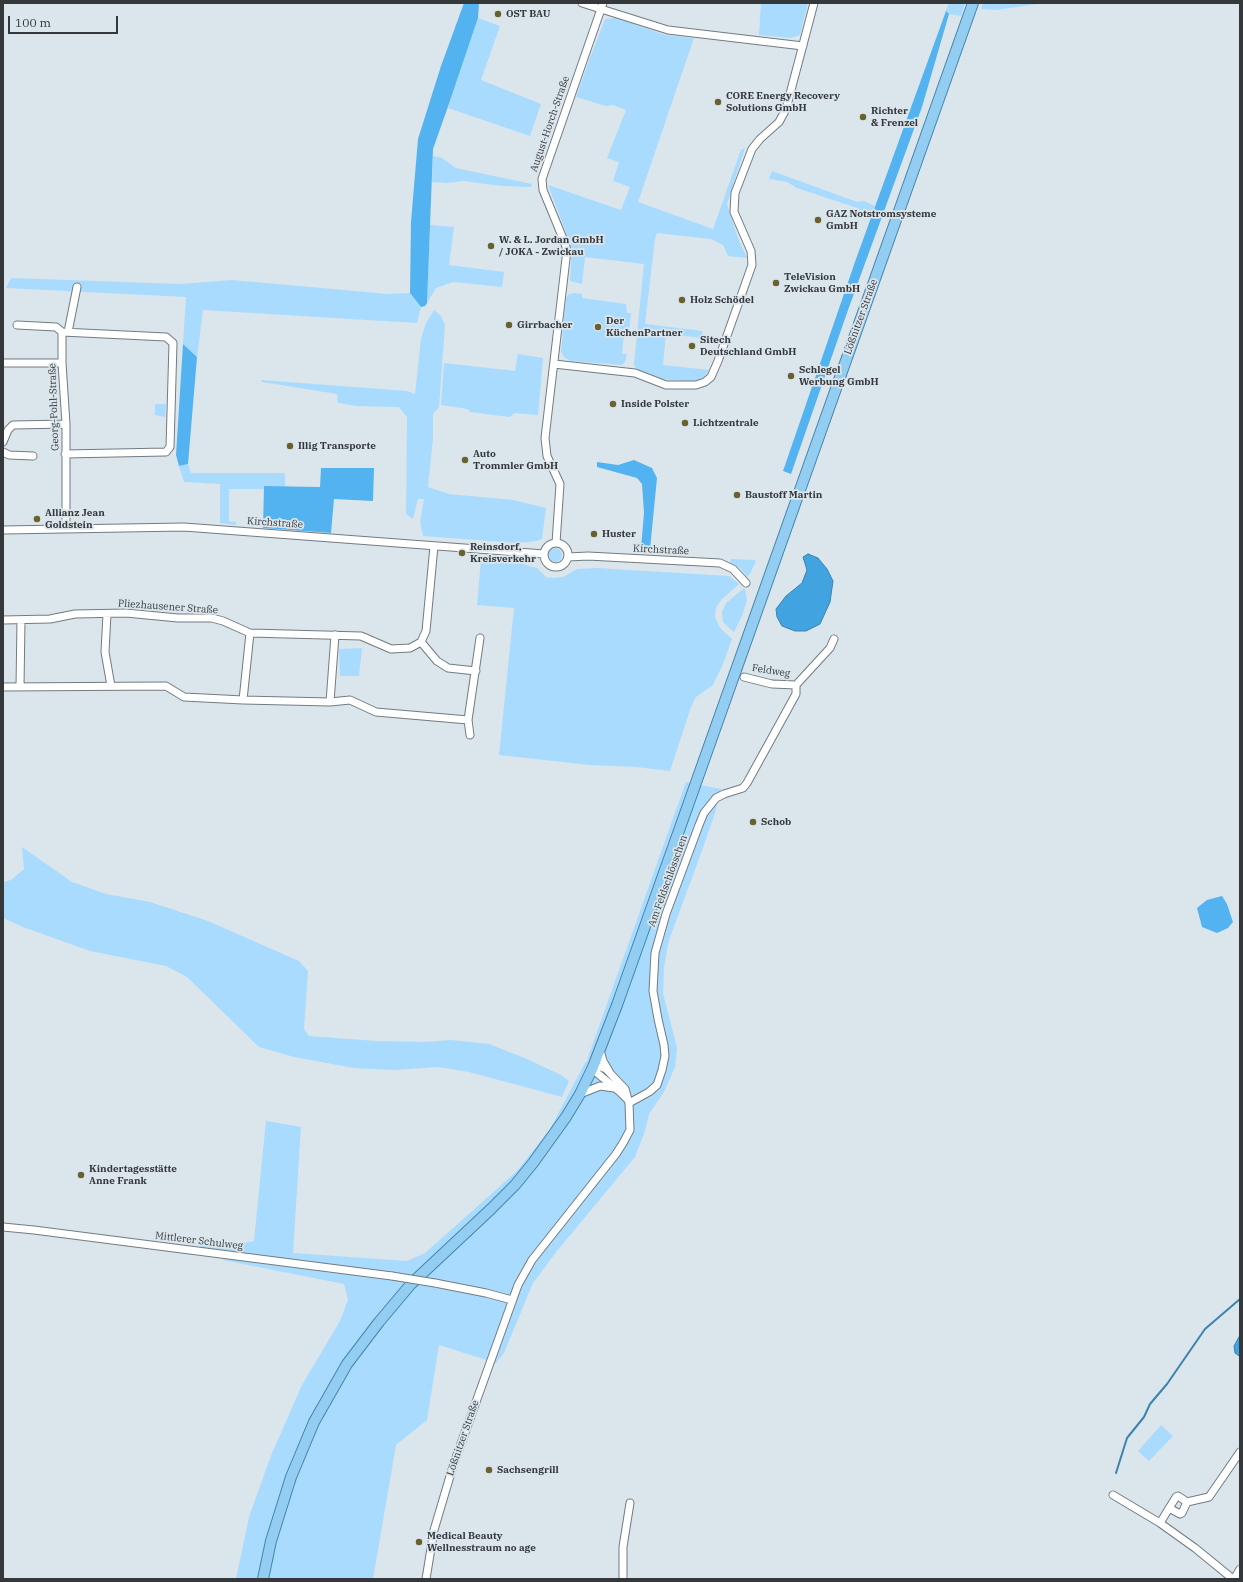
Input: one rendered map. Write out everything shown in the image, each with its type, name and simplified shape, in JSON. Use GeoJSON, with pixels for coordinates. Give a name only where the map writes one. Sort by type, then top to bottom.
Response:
{"type":"FeatureCollection","features":[{"type":"Feature","properties":{"kind":"main road","name":"Lößnitzer Straße"},"geometry":{"type":"LineString","coordinates":[[264,1579],[271,1541],[281,1506],[299,1457],[314,1422],[348,1364],[379,1322],[411,1284],[515,1185],[549,1142],[580,1094],[593,1067],[742,654],[973,3]]}},
{"type":"Feature","properties":{"kind":"street"},"geometry":{"type":"LineString","coordinates":[[582,3],[602,6],[668,30],[803,46]]}},
{"type":"Feature","properties":{"kind":"street"},"geometry":{"type":"LineString","coordinates":[[554,364],[635,373],[666,385],[696,385],[705,382],[711,377],[718,362],[752,265],[751,251],[734,212],[735,193],[752,149],[769,130],[779,122],[786,109],[814,3]]}},
{"type":"Feature","properties":{"kind":"street","name":"August-Horch-Straße"},"geometry":{"type":"LineString","coordinates":[[556,543],[560,484],[547,456],[545,443],[566,250],[564,240],[543,190],[542,179],[602,6]]}},
{"type":"Feature","properties":{"kind":"street","name":"Georg-Pohl-Straße"},"geometry":{"type":"LineString","coordinates":[[66,528],[66,424],[62,363],[65,332],[77,287]]}},
{"type":"Feature","properties":{"kind":"street"},"geometry":{"type":"LineString","coordinates":[[17,325],[56,327],[65,332],[166,337],[173,343],[170,448],[166,452],[65,454]]}},
{"type":"Feature","properties":{"kind":"street"},"geometry":{"type":"LineString","coordinates":[[3,363],[62,363]]}},
{"type":"Feature","properties":{"kind":"street"},"geometry":{"type":"LineString","coordinates":[[3,442],[8,430],[13,425],[66,424]]}},
{"type":"Feature","properties":{"kind":"street"},"geometry":{"type":"LineString","coordinates":[[3,452],[9,455],[33,456]]}},
{"type":"Feature","properties":{"kind":"street","name":"Kirchstraße"},"geometry":{"type":"LineString","coordinates":[[3,530],[184,526],[544,554],[546,562],[555,567],[564,564],[568,557],[588,556],[720,563],[734,569],[746,582]]}},
{"type":"Feature","properties":{"kind":"street"},"geometry":{"type":"LineString","coordinates":[[544,554],[549,546],[556,543],[565,548],[568,557]]}},
{"type":"Feature","properties":{"kind":"street"},"geometry":{"type":"LineString","coordinates":[[434,546],[426,631],[421,642],[437,661],[448,668],[476,671]]}},
{"type":"Feature","properties":{"kind":"street","name":"Pliezhausener Straße"},"geometry":{"type":"LineString","coordinates":[[3,620],[50,619],[75,614],[126,613],[178,618],[212,618],[223,621],[250,633],[361,636],[391,649],[410,648],[421,642]]}},
{"type":"Feature","properties":{"kind":"street","name":"Pliezhausener Straße"},"geometry":{"type":"LineString","coordinates":[[107,614],[105,652],[110,686]]}},
{"type":"Feature","properties":{"kind":"street"},"geometry":{"type":"LineString","coordinates":[[20,687],[21,620]]}},
{"type":"Feature","properties":{"kind":"street"},"geometry":{"type":"LineString","coordinates":[[243,700],[250,633]]}},
{"type":"Feature","properties":{"kind":"street"},"geometry":{"type":"LineString","coordinates":[[330,702],[335,635]]}},
{"type":"Feature","properties":{"kind":"street"},"geometry":{"type":"LineString","coordinates":[[470,735],[468,720],[480,638]]}},
{"type":"Feature","properties":{"kind":"street"},"geometry":{"type":"LineString","coordinates":[[796,685],[830,648],[834,639]]}},
{"type":"Feature","properties":{"kind":"street","name":"Feldweg"},"geometry":{"type":"LineString","coordinates":[[744,677],[772,684],[796,685]]}},
{"type":"Feature","properties":{"kind":"street","name":"Am Feldschlösschen"},"geometry":{"type":"LineString","coordinates":[[629,1103],[645,1095],[657,1085],[662,1070],[665,1056],[653,991],[653,966],[655,953],[666,914],[699,825],[704,814],[716,798],[743,788],[747,783],[796,694],[796,685]]}},
{"type":"Feature","properties":{"kind":"street"},"geometry":{"type":"LineString","coordinates":[[3,687],[166,686],[184,697],[330,702],[350,700],[376,712],[468,720]]}},
{"type":"Feature","properties":{"kind":"street","name":"Lößnitzer Straße"},"geometry":{"type":"LineString","coordinates":[[426,1579],[434,1530],[453,1466],[512,1300],[532,1260],[623,1144],[630,1130],[628,1096],[622,1085],[609,1071],[603,1061],[600,1050]]}},
{"type":"Feature","properties":{"kind":"street"},"geometry":{"type":"LineString","coordinates":[[593,1067],[600,1076],[617,1089],[629,1103]]}},
{"type":"Feature","properties":{"kind":"street"},"geometry":{"type":"LineString","coordinates":[[593,1067],[601,1067],[609,1071]]}},
{"type":"Feature","properties":{"kind":"street"},"geometry":{"type":"LineString","coordinates":[[580,1094],[600,1086],[617,1089]]}},
{"type":"Feature","properties":{"kind":"street","name":"Mittlerer Schulweg"},"geometry":{"type":"LineString","coordinates":[[3,1227],[392,1276],[486,1292],[512,1300]]}},
{"type":"Feature","properties":{"kind":"street"},"geometry":{"type":"LineString","coordinates":[[1160,1524],[1176,1497],[1178,1496],[1187,1502],[1209,1497],[1240,1452]]}},
{"type":"Feature","properties":{"kind":"street"},"geometry":{"type":"LineString","coordinates":[[1113,1495],[1195,1548],[1234,1579],[1240,1569]]}},
{"type":"Feature","properties":{"kind":"street"},"geometry":{"type":"LineString","coordinates":[[1169,1508],[1180,1514],[1182,1513],[1187,1502]]}},
{"type":"Feature","properties":{"kind":"street"},"geometry":{"type":"LineString","coordinates":[[623,1579],[623,1547],[630,1503]]}},
{"type":"Feature","properties":{"kind":"shaded area"},"geometry":{"type":"Polygon","coordinates":[[[464,3],[479,3],[478,18],[433,149],[427,303],[425,306],[421,307],[410,293],[411,222],[418,139],[441,66],[464,3]]]}},
{"type":"Feature","properties":{"kind":"shaded area"},"geometry":{"type":"Polygon","coordinates":[[[761,3],[808,3],[800,35],[791,38],[759,35],[761,3]]]}},
{"type":"Feature","properties":{"kind":"shaded area"},"geometry":{"type":"Polygon","coordinates":[[[949,3],[965,3],[961,16],[949,14],[946,11],[949,3]]]}},
{"type":"Feature","properties":{"kind":"shaded area"},"geometry":{"type":"Polygon","coordinates":[[[983,3],[1044,3],[996,10],[981,9],[983,3]]]}},
{"type":"Feature","properties":{"kind":"shaded area"},"geometry":{"type":"Polygon","coordinates":[[[946,11],[949,14],[922,107],[848,310],[791,474],[783,471],[856,259],[946,11]]]}},
{"type":"Feature","properties":{"kind":"shaded area"},"geometry":{"type":"Polygon","coordinates":[[[478,18],[500,26],[481,80],[541,104],[530,136],[448,108],[478,18]]]}},
{"type":"Feature","properties":{"kind":"shaded area"},"geometry":{"type":"Polygon","coordinates":[[[618,18],[665,35],[694,38],[638,202],[713,229],[741,150],[745,148],[727,204],[738,238],[747,258],[728,256],[723,245],[711,239],[657,233],[655,239],[645,324],[702,331],[703,338],[666,334],[663,365],[709,370],[704,377],[693,382],[660,379],[636,369],[634,364],[644,264],[585,257],[582,284],[570,281],[572,248],[548,185],[621,210],[630,187],[613,181],[619,162],[607,158],[626,110],[613,105],[606,106],[576,97],[605,19],[618,18]]]}},
{"type":"Feature","properties":{"kind":"shaded area"},"geometry":{"type":"Polygon","coordinates":[[[433,156],[442,158],[456,168],[532,184],[531,187],[502,186],[463,181],[447,183],[432,182],[433,156]]]}},
{"type":"Feature","properties":{"kind":"shaded area"},"geometry":{"type":"Polygon","coordinates":[[[772,171],[857,202],[864,201],[875,206],[872,216],[857,208],[797,188],[787,182],[769,179],[772,171]]]}},
{"type":"Feature","properties":{"kind":"shaded area"},"geometry":{"type":"Polygon","coordinates":[[[430,225],[454,227],[449,265],[504,272],[502,287],[453,282],[436,288],[427,303],[430,225]]]}},
{"type":"Feature","properties":{"kind":"shaded area"},"geometry":{"type":"Polygon","coordinates":[[[11,278],[181,284],[232,280],[388,294],[410,293],[421,307],[417,323],[203,310],[197,357],[183,344],[186,297],[6,288],[11,278]]]}},
{"type":"Feature","properties":{"kind":"shaded area"},"geometry":{"type":"Polygon","coordinates":[[[569,294],[582,294],[582,298],[626,304],[627,313],[631,313],[629,334],[624,334],[622,354],[627,354],[625,362],[622,365],[571,361],[565,358],[561,352],[566,298],[569,294]]]}},
{"type":"Feature","properties":{"kind":"shaded area"},"geometry":{"type":"Polygon","coordinates":[[[434,310],[441,316],[445,325],[439,407],[433,414],[433,438],[428,487],[449,494],[513,500],[546,508],[542,539],[518,543],[423,536],[420,522],[424,499],[418,499],[413,519],[406,514],[407,417],[399,407],[357,406],[338,403],[337,394],[262,382],[261,380],[407,391],[415,394],[421,339],[426,323],[434,310]]]}},
{"type":"Feature","properties":{"kind":"shaded area"},"geometry":{"type":"Polygon","coordinates":[[[183,344],[197,357],[188,464],[179,466],[176,455],[183,344]]]}},
{"type":"Feature","properties":{"kind":"shaded area"},"geometry":{"type":"Polygon","coordinates":[[[518,354],[543,358],[538,415],[514,413],[510,417],[470,412],[468,409],[441,405],[444,363],[515,371],[518,354]]]}},
{"type":"Feature","properties":{"kind":"shaded area"},"geometry":{"type":"Polygon","coordinates":[[[155,404],[166,404],[165,417],[155,415],[155,404]]]}},
{"type":"Feature","properties":{"kind":"shaded area"},"geometry":{"type":"Polygon","coordinates":[[[634,460],[652,468],[657,478],[650,549],[641,548],[644,513],[642,484],[637,478],[597,467],[597,462],[618,465],[634,460]]]}},
{"type":"Feature","properties":{"kind":"shaded area"},"geometry":{"type":"Polygon","coordinates":[[[188,464],[191,473],[285,473],[285,487],[265,486],[264,489],[229,489],[229,521],[236,522],[236,525],[220,523],[220,484],[184,482],[179,466],[188,464]]]}},
{"type":"Feature","properties":{"kind":"shaded area"},"geometry":{"type":"Polygon","coordinates":[[[321,468],[374,468],[373,501],[334,499],[331,533],[263,528],[264,486],[320,487],[321,468]]]}},
{"type":"Feature","properties":{"kind":"shaded area"},"geometry":{"type":"Polygon","coordinates":[[[555,548],[560,550],[562,555],[560,560],[555,562],[550,560],[548,555],[550,550],[555,548]]]}},
{"type":"Feature","properties":{"kind":"shaded area"},"geometry":{"type":"Polygon","coordinates":[[[808,554],[818,558],[827,569],[833,581],[830,602],[820,624],[806,631],[795,631],[782,626],[777,617],[776,609],[786,596],[802,583],[807,570],[803,557],[808,554]]]}},
{"type":"Feature","properties":{"kind":"shaded area"},"geometry":{"type":"Polygon","coordinates":[[[731,559],[756,561],[747,577],[740,568],[730,562],[731,559]]]}},
{"type":"Feature","properties":{"kind":"shaded area"},"geometry":{"type":"Polygon","coordinates":[[[481,560],[523,564],[537,568],[546,577],[554,578],[563,577],[577,569],[597,568],[729,576],[739,584],[721,600],[716,608],[715,617],[720,628],[732,639],[723,664],[713,685],[696,697],[691,707],[670,771],[636,767],[590,765],[499,755],[514,608],[477,605],[481,560]]]}},
{"type":"Feature","properties":{"kind":"shaded area"},"geometry":{"type":"Polygon","coordinates":[[[745,589],[747,600],[742,616],[734,632],[723,622],[722,612],[726,603],[745,589]]]}},
{"type":"Feature","properties":{"kind":"shaded area"},"geometry":{"type":"Polygon","coordinates":[[[362,648],[359,676],[340,676],[339,649],[362,648]]]}},
{"type":"Feature","properties":{"kind":"shaded area"},"geometry":{"type":"Polygon","coordinates":[[[686,782],[721,789],[715,813],[703,848],[669,940],[664,967],[663,993],[677,1048],[675,1067],[664,1092],[649,1114],[645,1131],[635,1157],[557,1251],[533,1283],[504,1353],[496,1363],[439,1345],[427,1420],[396,1445],[373,1579],[236,1579],[249,1517],[270,1458],[302,1385],[340,1321],[348,1300],[344,1284],[223,1260],[225,1252],[202,1249],[199,1241],[244,1243],[254,1241],[266,1121],[301,1127],[293,1253],[407,1261],[425,1253],[517,1171],[550,1129],[586,1061],[606,1059],[587,1060],[686,782]]]}},
{"type":"Feature","properties":{"kind":"shaded area"},"geometry":{"type":"Polygon","coordinates":[[[22,847],[72,882],[106,894],[150,902],[208,921],[299,961],[308,971],[304,1029],[309,1036],[376,1041],[425,1042],[451,1040],[489,1044],[527,1059],[561,1075],[569,1081],[562,1097],[469,1072],[438,1067],[394,1070],[354,1068],[294,1057],[259,1047],[187,977],[166,966],[90,951],[23,927],[3,918],[3,882],[11,880],[24,869],[22,847]]]}},
{"type":"Feature","properties":{"kind":"shaded area"},"geometry":{"type":"Polygon","coordinates":[[[1222,896],[1227,904],[1233,922],[1228,928],[1217,933],[1202,927],[1197,908],[1207,900],[1222,896]]]}},
{"type":"Feature","properties":{"kind":"shaded area"},"geometry":{"type":"Polygon","coordinates":[[[1240,1335],[1239,1356],[1235,1353],[1234,1346],[1240,1335]]]}},
{"type":"Feature","properties":{"kind":"shaded area"},"geometry":{"type":"Polygon","coordinates":[[[1161,1425],[1173,1436],[1149,1461],[1138,1451],[1161,1425]]]}},
{"type":"Feature","properties":{"kind":"waterway"},"geometry":{"type":"LineString","coordinates":[[1116,1473],[1127,1438],[1144,1417],[1150,1404],[1167,1384],[1205,1329],[1240,1299]]}},
{"type":"Feature","properties":{"kind":"place","name":"OST BAU"},"geometry":{"type":"Point","coordinates":[498,14]}},
{"type":"Feature","properties":{"kind":"place","name":"CORE Energy Recovery Solutions GmbH"},"geometry":{"type":"Point","coordinates":[718,102]}},
{"type":"Feature","properties":{"kind":"place","name":"Richter & Frenzel"},"geometry":{"type":"Point","coordinates":[863,117]}},
{"type":"Feature","properties":{"kind":"place","name":"GAZ Notstromsysteme GmbH"},"geometry":{"type":"Point","coordinates":[818,220]}},
{"type":"Feature","properties":{"kind":"place","name":"W. & L. Jordan GmbH / JOKA - Zwickau"},"geometry":{"type":"Point","coordinates":[491,246]}},
{"type":"Feature","properties":{"kind":"place","name":"TeleVision Zwickau GmbH"},"geometry":{"type":"Point","coordinates":[776,283]}},
{"type":"Feature","properties":{"kind":"place","name":"Holz Schödel"},"geometry":{"type":"Point","coordinates":[682,300]}},
{"type":"Feature","properties":{"kind":"place","name":"Girrbacher"},"geometry":{"type":"Point","coordinates":[509,325]}},
{"type":"Feature","properties":{"kind":"place","name":"Der KüchenPartner"},"geometry":{"type":"Point","coordinates":[598,327]}},
{"type":"Feature","properties":{"kind":"place","name":"Sitech Deutschland GmbH"},"geometry":{"type":"Point","coordinates":[692,346]}},
{"type":"Feature","properties":{"kind":"place","name":"Schlegel Werbung GmbH"},"geometry":{"type":"Point","coordinates":[791,376]}},
{"type":"Feature","properties":{"kind":"place","name":"Inside Polster"},"geometry":{"type":"Point","coordinates":[613,404]}},
{"type":"Feature","properties":{"kind":"place","name":"Lichtzentrale"},"geometry":{"type":"Point","coordinates":[685,423]}},
{"type":"Feature","properties":{"kind":"place","name":"Illig Transporte"},"geometry":{"type":"Point","coordinates":[290,446]}},
{"type":"Feature","properties":{"kind":"place","name":"Auto Trommler GmbH"},"geometry":{"type":"Point","coordinates":[465,460]}},
{"type":"Feature","properties":{"kind":"place","name":"Baustoff Martin"},"geometry":{"type":"Point","coordinates":[737,495]}},
{"type":"Feature","properties":{"kind":"place","name":"Allianz Jean Goldstein"},"geometry":{"type":"Point","coordinates":[37,519]}},
{"type":"Feature","properties":{"kind":"place","name":"Huster"},"geometry":{"type":"Point","coordinates":[594,534]}},
{"type":"Feature","properties":{"kind":"place","name":"Reinsdorf, Kreisverkehr"},"geometry":{"type":"Point","coordinates":[462,553]}},
{"type":"Feature","properties":{"kind":"place","name":"Schob"},"geometry":{"type":"Point","coordinates":[753,822]}},
{"type":"Feature","properties":{"kind":"place","name":"Kindertagesstätte Anne Frank"},"geometry":{"type":"Point","coordinates":[81,1175]}},
{"type":"Feature","properties":{"kind":"place","name":"Sachsengrill"},"geometry":{"type":"Point","coordinates":[489,1470]}},
{"type":"Feature","properties":{"kind":"place","name":"Medical Beauty Wellnesstraum no age"},"geometry":{"type":"Point","coordinates":[419,1542]}}]}
